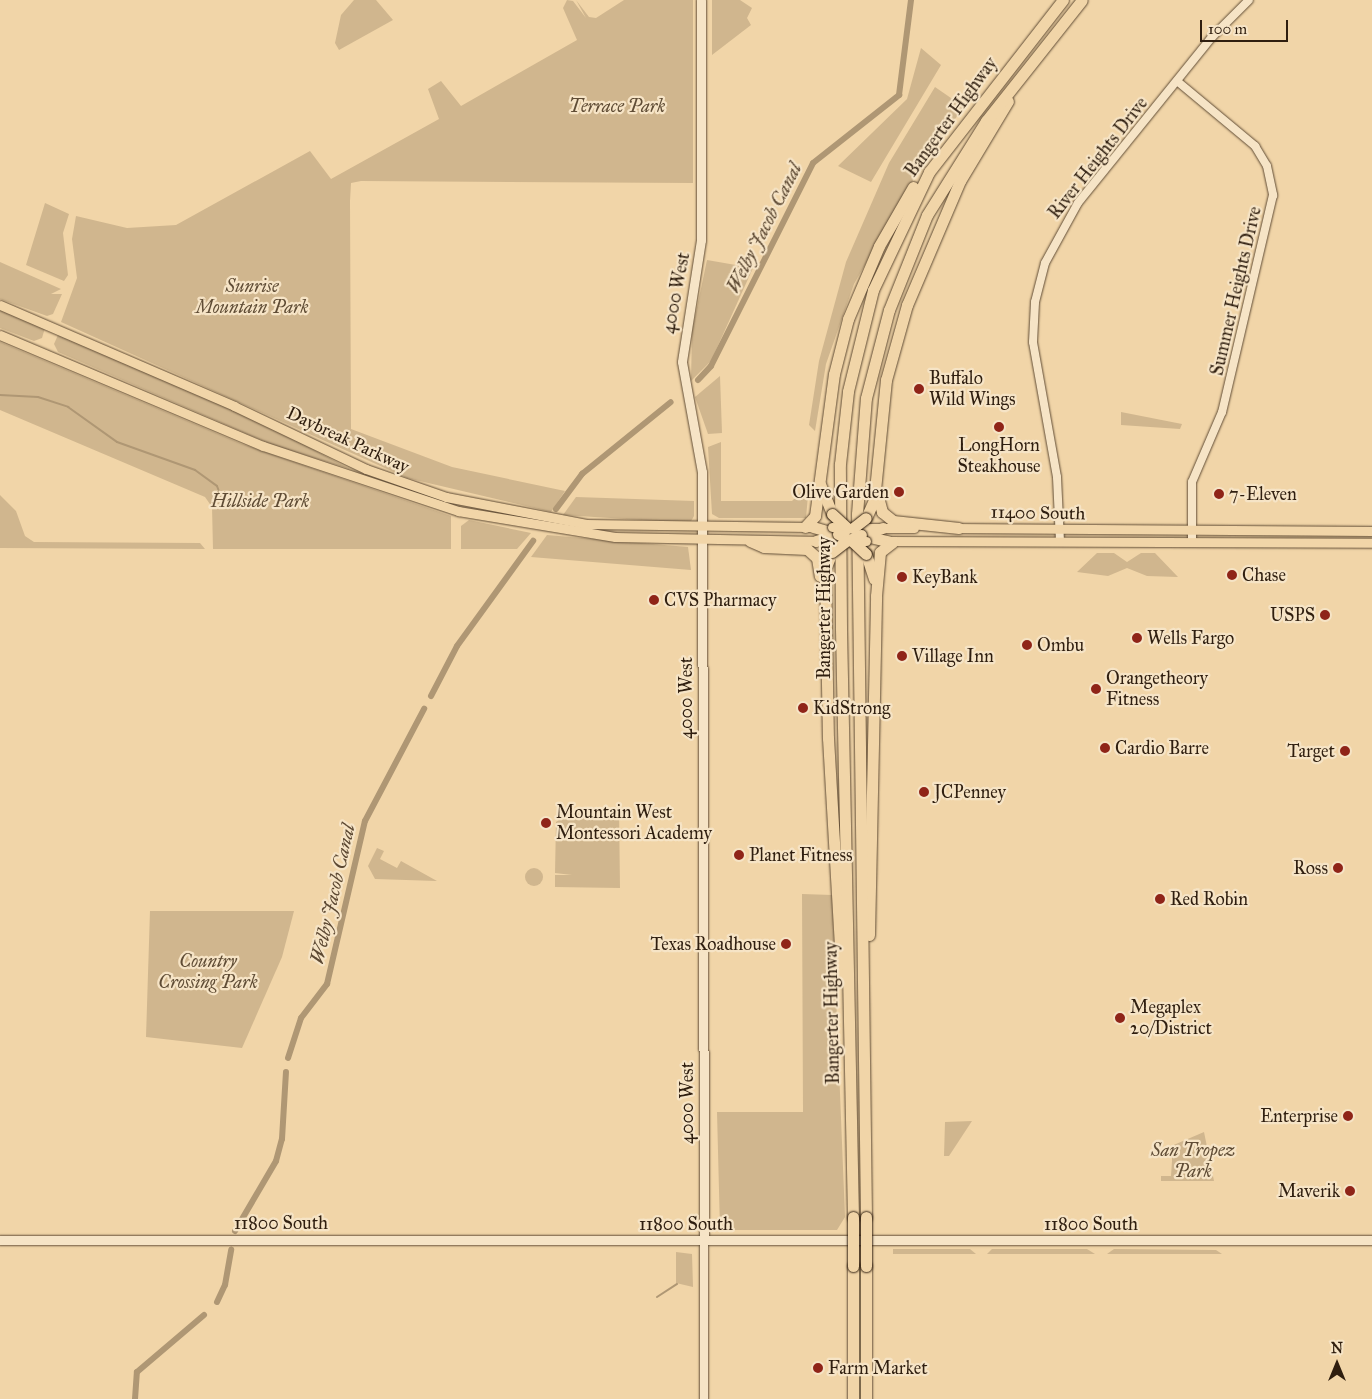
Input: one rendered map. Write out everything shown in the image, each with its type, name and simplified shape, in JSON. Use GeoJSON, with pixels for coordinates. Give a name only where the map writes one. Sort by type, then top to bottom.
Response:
{"type":"FeatureCollection","features":[{"type":"Feature","properties":{"kind":"highway","name":"Bangerter Highway"},"geometry":{"type":"LineString","coordinates":[[853,1399],[853,1217],[841,627],[843,427],[854,359],[873,290],[929,172],[1063,0]]}},
{"type":"Feature","properties":{"kind":"highway","name":"Bangerter Highway"},"geometry":{"type":"LineString","coordinates":[[866,1399],[864,961],[857,514],[866,398],[889,310],[927,215],[967,149],[1026,69],[1082,0]]}},
{"type":"Feature","properties":{"kind":"highway"},"geometry":{"type":"LineString","coordinates":[[959,528],[889,520],[881,509],[876,486],[886,380],[910,297],[960,181],[1026,69]]}},
{"type":"Feature","properties":{"kind":"highway"},"geometry":{"type":"LineString","coordinates":[[890,542],[809,527],[815,516],[834,374],[848,319],[887,231],[914,186],[929,172]]}},
{"type":"Feature","properties":{"kind":"highway"},"geometry":{"type":"LineString","coordinates":[[819,477],[832,514],[847,535],[866,554],[873,569],[876,596]]}},
{"type":"Feature","properties":{"kind":"highway"},"geometry":{"type":"LineString","coordinates":[[850,1053],[844,1027],[829,769],[826,564],[847,535],[876,486]]}},
{"type":"Feature","properties":{"kind":"highway"},"geometry":{"type":"LineString","coordinates":[[847,535],[883,528]]}},
{"type":"Feature","properties":{"kind":"highway"},"geometry":{"type":"LineString","coordinates":[[750,541],[764,547],[811,551],[818,562],[825,597]]}},
{"type":"Feature","properties":{"kind":"highway"},"geometry":{"type":"LineString","coordinates":[[864,961],[871,899],[870,747],[876,596],[880,552],[890,542]]}},
{"type":"Feature","properties":{"kind":"main road","name":"4000 West"},"geometry":{"type":"LineString","coordinates":[[701,0],[701,240],[682,362],[701,454],[704,1240]]}},
{"type":"Feature","properties":{"kind":"main road","name":"Daybreak Parkway"},"geometry":{"type":"LineString","coordinates":[[0,305],[421,490],[556,520],[702,528]]}},
{"type":"Feature","properties":{"kind":"main road","name":"Daybreak Parkway"},"geometry":{"type":"LineString","coordinates":[[0,335],[246,440],[426,502],[549,529],[702,541]]}},
{"type":"Feature","properties":{"kind":"main road"},"geometry":{"type":"LineString","coordinates":[[702,528],[809,527]]}},
{"type":"Feature","properties":{"kind":"main road","name":"11400 South"},"geometry":{"type":"LineString","coordinates":[[883,528],[1372,532]]}},
{"type":"Feature","properties":{"kind":"main road"},"geometry":{"type":"LineString","coordinates":[[1257,543],[1265,537],[1304,536],[1307,532]]}},
{"type":"Feature","properties":{"kind":"main road"},"geometry":{"type":"LineString","coordinates":[[1307,543],[1312,537],[1372,532]]}},
{"type":"Feature","properties":{"kind":"main road"},"geometry":{"type":"LineString","coordinates":[[702,541],[750,541],[847,535]]}},
{"type":"Feature","properties":{"kind":"main road","name":"11400 South"},"geometry":{"type":"LineString","coordinates":[[890,542],[1372,543]]}},
{"type":"Feature","properties":{"kind":"main road","name":"11800 South"},"geometry":{"type":"LineString","coordinates":[[0,1240],[1372,1240]]}},
{"type":"Feature","properties":{"kind":"street","name":"River Heights Drive"},"geometry":{"type":"LineString","coordinates":[[1060,541],[1057,477],[1034,356],[1034,316],[1041,276],[1070,214],[1177,81],[1249,0]]}},
{"type":"Feature","properties":{"kind":"street","name":"Summer Heights Drive"},"geometry":{"type":"LineString","coordinates":[[1177,81],[1255,146],[1267,166],[1273,195],[1222,412],[1192,482],[1192,542]]}},
{"type":"Feature","properties":{"kind":"street","name":"4000 West"},"geometry":{"type":"LineString","coordinates":[[704,1240],[704,1399]]}},
{"type":"Feature","properties":{"kind":"green space"},"geometry":{"type":"Polygon","coordinates":[[[354,0],[376,0],[393,20],[339,50],[335,43],[341,15],[354,0]]]}},
{"type":"Feature","properties":{"kind":"green space"},"geometry":{"type":"Polygon","coordinates":[[[567,0],[573,1],[586,18],[576,0],[589,17],[596,18],[624,0],[693,0],[693,183],[361,181],[351,183],[350,201],[351,429],[452,467],[565,491],[551,512],[407,478],[61,322],[77,278],[72,239],[76,216],[127,228],[176,225],[310,151],[331,179],[439,119],[428,89],[441,81],[461,106],[577,40],[563,8],[567,0]]]}},
{"type":"Feature","properties":{"kind":"green space"},"geometry":{"type":"Polygon","coordinates":[[[712,0],[740,0],[752,8],[747,18],[751,25],[712,55],[712,0]]]}},
{"type":"Feature","properties":{"kind":"green space"},"geometry":{"type":"Polygon","coordinates":[[[921,48],[941,65],[871,182],[838,166],[907,99],[921,48]]]}},
{"type":"Feature","properties":{"kind":"green space"},"geometry":{"type":"Polygon","coordinates":[[[935,87],[964,107],[925,159],[854,284],[826,364],[815,431],[809,425],[819,361],[846,262],[889,163],[935,87]]]}},
{"type":"Feature","properties":{"kind":"green space"},"geometry":{"type":"Polygon","coordinates":[[[45,203],[69,214],[63,233],[68,275],[64,281],[26,265],[45,203]]]}},
{"type":"Feature","properties":{"kind":"green space"},"geometry":{"type":"Polygon","coordinates":[[[707,260],[753,268],[711,361],[691,381],[692,331],[707,260]]]}},
{"type":"Feature","properties":{"kind":"green space"},"geometry":{"type":"Polygon","coordinates":[[[0,262],[61,289],[51,294],[62,294],[53,314],[47,316],[0,299],[0,262]]]}},
{"type":"Feature","properties":{"kind":"green space"},"geometry":{"type":"Polygon","coordinates":[[[0,309],[45,328],[42,338],[34,341],[0,328],[0,309]]]}},
{"type":"Feature","properties":{"kind":"green space"},"geometry":{"type":"Polygon","coordinates":[[[58,335],[261,422],[350,469],[273,445],[58,352],[54,344],[58,335]]]}},
{"type":"Feature","properties":{"kind":"green space","name":"Hillside Park"},"geometry":{"type":"Polygon","coordinates":[[[0,342],[242,444],[451,516],[451,549],[213,549],[212,507],[205,497],[0,410],[0,342]]]}},
{"type":"Feature","properties":{"kind":"green space"},"geometry":{"type":"Polygon","coordinates":[[[720,376],[722,433],[708,434],[695,397],[720,376]]]}},
{"type":"Feature","properties":{"kind":"green space"},"geometry":{"type":"Polygon","coordinates":[[[1121,412],[1182,424],[1180,429],[1121,425],[1121,412]]]}},
{"type":"Feature","properties":{"kind":"green space"},"geometry":{"type":"Polygon","coordinates":[[[721,442],[721,501],[792,501],[809,484],[806,518],[719,518],[712,514],[708,447],[721,442]]]}},
{"type":"Feature","properties":{"kind":"green space"},"geometry":{"type":"Polygon","coordinates":[[[0,495],[16,511],[25,536],[34,542],[200,543],[205,549],[0,548],[0,495]]]}},
{"type":"Feature","properties":{"kind":"green space"},"geometry":{"type":"Polygon","coordinates":[[[576,497],[694,501],[694,516],[690,523],[563,515],[576,497]]]}},
{"type":"Feature","properties":{"kind":"green space"},"geometry":{"type":"Polygon","coordinates":[[[469,520],[531,533],[517,549],[461,549],[461,526],[469,520]]]}},
{"type":"Feature","properties":{"kind":"green space"},"geometry":{"type":"Polygon","coordinates":[[[547,535],[688,547],[691,570],[531,557],[547,535]]]}},
{"type":"Feature","properties":{"kind":"green space"},"geometry":{"type":"Polygon","coordinates":[[[1097,553],[1114,553],[1127,562],[1141,553],[1155,553],[1178,577],[1147,576],[1127,568],[1108,576],[1077,572],[1097,553]]]}},
{"type":"Feature","properties":{"kind":"green space"},"geometry":{"type":"Polygon","coordinates":[[[619,808],[620,888],[555,887],[555,875],[572,875],[555,873],[556,822],[575,809],[619,808]]]}},
{"type":"Feature","properties":{"kind":"green space"},"geometry":{"type":"Polygon","coordinates":[[[377,848],[384,851],[380,859],[397,868],[401,861],[437,881],[375,879],[368,866],[377,848]]]}},
{"type":"Feature","properties":{"kind":"green space"},"geometry":{"type":"Polygon","coordinates":[[[534,868],[540,871],[543,877],[540,883],[534,886],[528,883],[525,877],[528,871],[534,868]]]}},
{"type":"Feature","properties":{"kind":"green space"},"geometry":{"type":"Polygon","coordinates":[[[802,894],[832,895],[845,1217],[837,1230],[720,1230],[717,1112],[803,1112],[802,894]]]}},
{"type":"Feature","properties":{"kind":"green space","name":"Country Crossing Park"},"geometry":{"type":"Polygon","coordinates":[[[150,911],[294,911],[282,957],[242,1048],[146,1037],[150,911]]]}},
{"type":"Feature","properties":{"kind":"green space"},"geometry":{"type":"Polygon","coordinates":[[[972,1121],[949,1156],[944,1156],[945,1122],[972,1121]]]}},
{"type":"Feature","properties":{"kind":"green space","name":"San Tropez Park"},"geometry":{"type":"Polygon","coordinates":[[[1204,1132],[1214,1181],[1161,1181],[1161,1176],[1171,1176],[1172,1161],[1172,1153],[1162,1150],[1204,1132]]]}},
{"type":"Feature","properties":{"kind":"green space"},"geometry":{"type":"Polygon","coordinates":[[[893,1249],[970,1249],[976,1254],[893,1254],[893,1249]]]}},
{"type":"Feature","properties":{"kind":"green space"},"geometry":{"type":"Polygon","coordinates":[[[992,1249],[1087,1249],[1095,1254],[987,1254],[992,1249]]]}},
{"type":"Feature","properties":{"kind":"green space"},"geometry":{"type":"Polygon","coordinates":[[[1114,1249],[1216,1250],[1222,1254],[1107,1254],[1114,1249]]]}},
{"type":"Feature","properties":{"kind":"green space"},"geometry":{"type":"Polygon","coordinates":[[[676,1252],[692,1254],[693,1287],[676,1283],[676,1252]]]}},
{"type":"Feature","properties":{"kind":"waterway","name":"Welby Jacob Canal"},"geometry":{"type":"LineString","coordinates":[[698,380],[711,366],[813,163],[899,95],[911,0]]}},
{"type":"Feature","properties":{"kind":"waterway"},"geometry":{"type":"LineString","coordinates":[[0,395],[38,397],[68,407],[117,442],[195,470],[217,486],[221,497]]}},
{"type":"Feature","properties":{"kind":"waterway","name":"Welby Jacob Canal"},"geometry":{"type":"LineString","coordinates":[[556,509],[582,474],[671,402]]}},
{"type":"Feature","properties":{"kind":"waterway","name":"Welby Jacob Canal"},"geometry":{"type":"LineString","coordinates":[[431,696],[457,646],[533,541]]}},
{"type":"Feature","properties":{"kind":"waterway","name":"Welby Jacob Canal"},"geometry":{"type":"LineString","coordinates":[[288,1058],[301,1018],[327,984],[365,821],[424,709]]}},
{"type":"Feature","properties":{"kind":"waterway","name":"Welby Jacob Canal"},"geometry":{"type":"LineString","coordinates":[[235,1231],[276,1161],[282,1139],[286,1072]]}},
{"type":"Feature","properties":{"kind":"waterway","name":"Welby Jacob Canal"},"geometry":{"type":"LineString","coordinates":[[217,1302],[225,1285],[231,1250]]}},
{"type":"Feature","properties":{"kind":"waterway"},"geometry":{"type":"LineString","coordinates":[[657,1297],[677,1284]]}},
{"type":"Feature","properties":{"kind":"waterway","name":"Welby Jacob Canal"},"geometry":{"type":"LineString","coordinates":[[135,1399],[137,1372],[204,1315]]}},
{"type":"Feature","properties":{"kind":"place","name":"Buffalo Wild Wings"},"geometry":{"type":"Point","coordinates":[919,389]}},
{"type":"Feature","properties":{"kind":"place","name":"LongHorn Steakhouse"},"geometry":{"type":"Point","coordinates":[999,427]}},
{"type":"Feature","properties":{"kind":"place","name":"Olive Garden"},"geometry":{"type":"Point","coordinates":[899,492]}},
{"type":"Feature","properties":{"kind":"place","name":"7-Eleven"},"geometry":{"type":"Point","coordinates":[1219,494]}},
{"type":"Feature","properties":{"kind":"place","name":"Chase"},"geometry":{"type":"Point","coordinates":[1232,575]}},
{"type":"Feature","properties":{"kind":"place","name":"KeyBank"},"geometry":{"type":"Point","coordinates":[902,577]}},
{"type":"Feature","properties":{"kind":"place","name":"CVS Pharmacy"},"geometry":{"type":"Point","coordinates":[654,600]}},
{"type":"Feature","properties":{"kind":"place","name":"USPS"},"geometry":{"type":"Point","coordinates":[1325,615]}},
{"type":"Feature","properties":{"kind":"place","name":"Wells Fargo"},"geometry":{"type":"Point","coordinates":[1137,638]}},
{"type":"Feature","properties":{"kind":"place","name":"Ombu"},"geometry":{"type":"Point","coordinates":[1027,645]}},
{"type":"Feature","properties":{"kind":"place","name":"Village Inn"},"geometry":{"type":"Point","coordinates":[902,656]}},
{"type":"Feature","properties":{"kind":"place","name":"Orangetheory Fitness"},"geometry":{"type":"Point","coordinates":[1096,689]}},
{"type":"Feature","properties":{"kind":"place","name":"KidStrong"},"geometry":{"type":"Point","coordinates":[803,708]}},
{"type":"Feature","properties":{"kind":"place","name":"Cardio Barre"},"geometry":{"type":"Point","coordinates":[1105,748]}},
{"type":"Feature","properties":{"kind":"place","name":"Target"},"geometry":{"type":"Point","coordinates":[1345,751]}},
{"type":"Feature","properties":{"kind":"place","name":"JCPenney"},"geometry":{"type":"Point","coordinates":[924,792]}},
{"type":"Feature","properties":{"kind":"place","name":"Mountain West Montessori Academy"},"geometry":{"type":"Point","coordinates":[546,823]}},
{"type":"Feature","properties":{"kind":"place","name":"Planet Fitness"},"geometry":{"type":"Point","coordinates":[739,855]}},
{"type":"Feature","properties":{"kind":"place","name":"Ross"},"geometry":{"type":"Point","coordinates":[1338,868]}},
{"type":"Feature","properties":{"kind":"place","name":"Red Robin"},"geometry":{"type":"Point","coordinates":[1160,899]}},
{"type":"Feature","properties":{"kind":"place","name":"Texas Roadhouse"},"geometry":{"type":"Point","coordinates":[786,944]}},
{"type":"Feature","properties":{"kind":"place","name":"Megaplex 20/District"},"geometry":{"type":"Point","coordinates":[1120,1018]}},
{"type":"Feature","properties":{"kind":"place","name":"Enterprise"},"geometry":{"type":"Point","coordinates":[1348,1116]}},
{"type":"Feature","properties":{"kind":"place","name":"Maverik"},"geometry":{"type":"Point","coordinates":[1350,1191]}},
{"type":"Feature","properties":{"kind":"place","name":"Farm Market"},"geometry":{"type":"Point","coordinates":[818,1368]}},
{"type":"Feature","properties":{"kind":"park label","name":"Terrace Park"},"geometry":{"type":"Point","coordinates":[617,106]}},
{"type":"Feature","properties":{"kind":"park label","name":"Sunrise Mountain Park"},"geometry":{"type":"Point","coordinates":[252,297]}}]}
